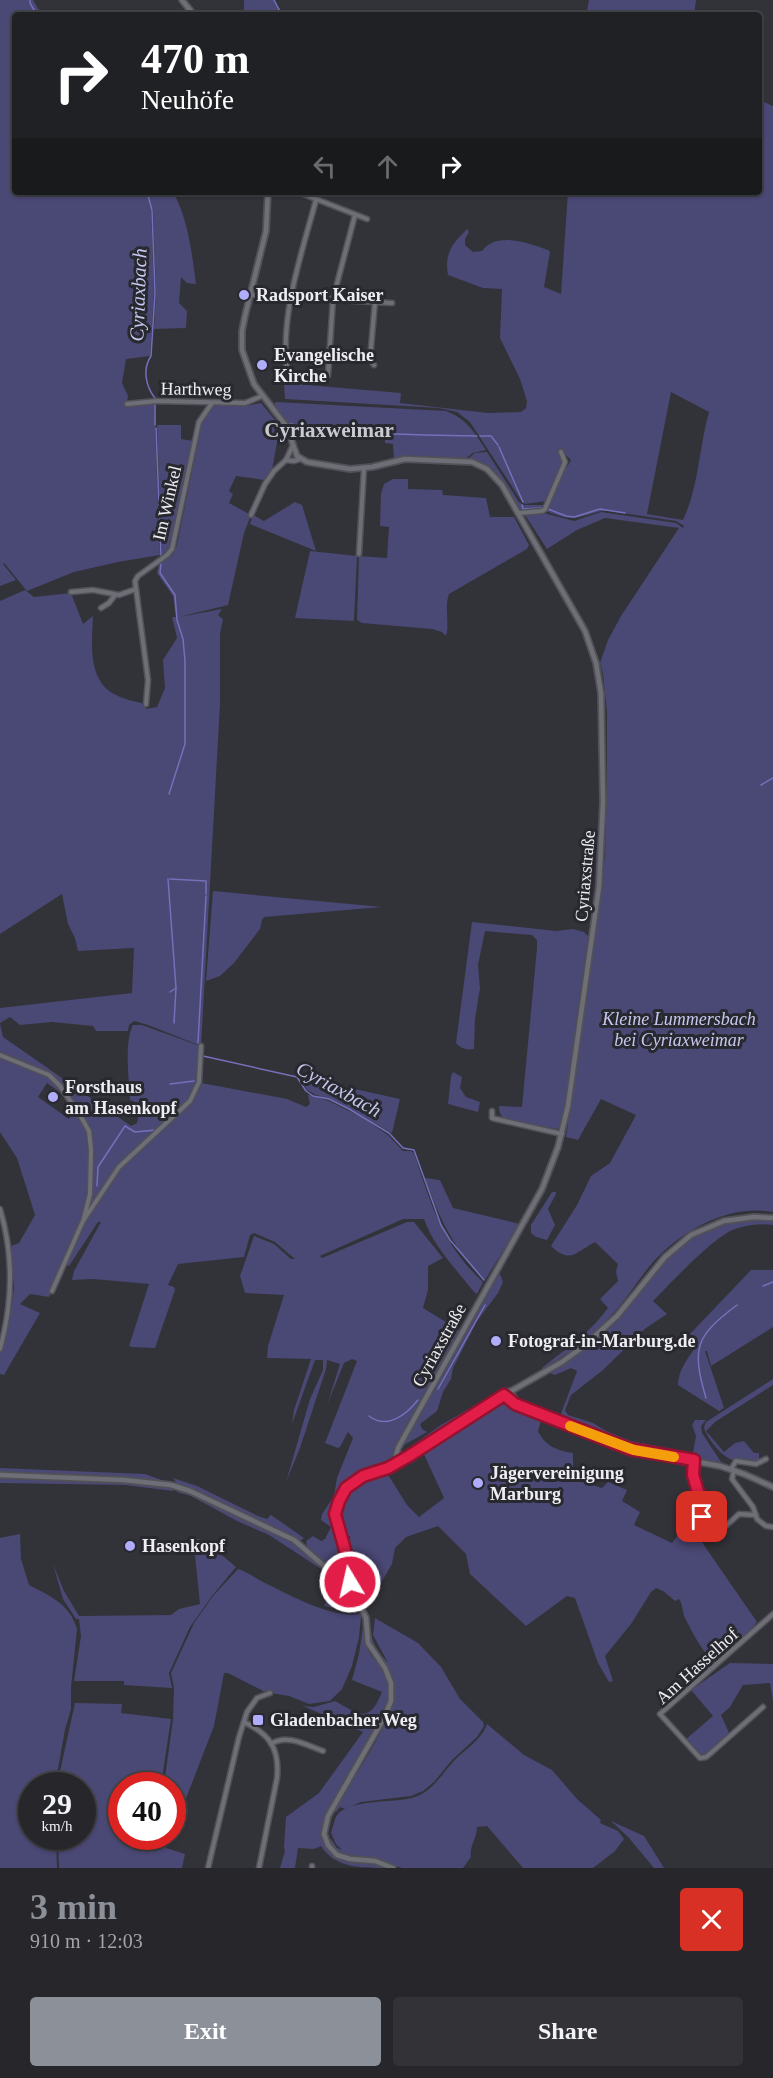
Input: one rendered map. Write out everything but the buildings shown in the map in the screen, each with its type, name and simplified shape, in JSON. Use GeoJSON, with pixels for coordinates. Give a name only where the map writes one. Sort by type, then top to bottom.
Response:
{"type":"FeatureCollection","features":[{"type":"Feature","properties":{"kind":"street"},"geometry":{"type":"LineString","coordinates":[[182,0],[192,12]]}},
{"type":"Feature","properties":{"kind":"street"},"geometry":{"type":"LineString","coordinates":[[268,195],[266,231],[242,331],[242,350],[250,377],[287,427],[300,459]]}},
{"type":"Feature","properties":{"kind":"street"},"geometry":{"type":"LineString","coordinates":[[305,195],[367,219]]}},
{"type":"Feature","properties":{"kind":"street"},"geometry":{"type":"LineString","coordinates":[[288,375],[286,364],[290,297],[316,200]]}},
{"type":"Feature","properties":{"kind":"street"},"geometry":{"type":"LineString","coordinates":[[328,375],[333,299],[355,215]]}},
{"type":"Feature","properties":{"kind":"street"},"geometry":{"type":"LineString","coordinates":[[250,295],[392,303]]}},
{"type":"Feature","properties":{"kind":"street"},"geometry":{"type":"LineString","coordinates":[[374,365],[370,359],[375,302]]}},
{"type":"Feature","properties":{"kind":"street","name":"Harthweg"},"geometry":{"type":"LineString","coordinates":[[128,404],[157,401],[245,403],[262,396]]}},
{"type":"Feature","properties":{"kind":"street","name":"Im Winkel"},"geometry":{"type":"LineString","coordinates":[[136,589],[135,578],[172,549],[199,422],[212,403]]}},
{"type":"Feature","properties":{"kind":"street"},"geometry":{"type":"LineString","coordinates":[[251,515],[265,484],[286,460],[293,446]]}},
{"type":"Feature","properties":{"kind":"street"},"geometry":{"type":"LineString","coordinates":[[519,513],[545,509],[565,462],[561,452]]}},
{"type":"Feature","properties":{"kind":"street","name":"Cyriaxstraße"},"geometry":{"type":"LineString","coordinates":[[286,460],[300,459],[322,465],[363,468],[412,459],[478,464],[491,472],[499,480],[519,513],[585,631],[596,663],[601,693],[603,793],[599,887],[562,1134],[542,1189],[398,1448],[396,1456],[398,1463]]}},
{"type":"Feature","properties":{"kind":"street"},"geometry":{"type":"LineString","coordinates":[[359,554],[363,468]]}},
{"type":"Feature","properties":{"kind":"street"},"geometry":{"type":"LineString","coordinates":[[71,592],[93,590],[115,595],[136,589],[148,680],[146,704]]}},
{"type":"Feature","properties":{"kind":"street"},"geometry":{"type":"LineString","coordinates":[[101,608],[115,595]]}},
{"type":"Feature","properties":{"kind":"street"},"geometry":{"type":"LineString","coordinates":[[83,1221],[119,1167],[190,1101],[199,1082],[201,1046]]}},
{"type":"Feature","properties":{"kind":"street"},"geometry":{"type":"LineString","coordinates":[[0,1055],[50,1076],[68,1096],[88,1131],[91,1150],[90,1194],[83,1221],[52,1291]]}},
{"type":"Feature","properties":{"kind":"street"},"geometry":{"type":"LineString","coordinates":[[492,1111],[492,1118],[562,1134]]}},
{"type":"Feature","properties":{"kind":"street"},"geometry":{"type":"LineString","coordinates":[[0,1209],[6,1229],[11,1277],[10,1309],[0,1349]]}},
{"type":"Feature","properties":{"kind":"street"},"geometry":{"type":"LineString","coordinates":[[393,1868],[375,1861],[339,1857],[330,1849],[324,1834],[328,1816],[363,1757],[392,1696],[390,1678],[368,1643],[366,1618],[350,1582],[345,1550],[336,1520],[335,1514],[339,1501],[346,1488],[355,1481],[398,1463],[510,1391],[562,1362],[584,1346],[617,1316],[665,1257],[691,1235],[714,1224],[740,1218],[773,1218]]}},
{"type":"Feature","properties":{"kind":"street"},"geometry":{"type":"LineString","coordinates":[[510,1391],[519,1406]]}},
{"type":"Feature","properties":{"kind":"street"},"geometry":{"type":"LineString","coordinates":[[504,1395],[512,1403],[630,1449],[694,1460],[732,1470],[773,1487]]}},
{"type":"Feature","properties":{"kind":"street"},"geometry":{"type":"LineString","coordinates":[[694,1460],[693,1475],[699,1495],[698,1507],[702,1517]]}},
{"type":"Feature","properties":{"kind":"street"},"geometry":{"type":"LineString","coordinates":[[766,1460],[756,1464],[736,1461],[732,1470],[732,1479],[762,1523],[773,1527]]}},
{"type":"Feature","properties":{"kind":"street"},"geometry":{"type":"LineString","coordinates":[[0,1475],[124,1480],[171,1485],[190,1491],[294,1540],[338,1578],[350,1582]]}},
{"type":"Feature","properties":{"kind":"street"},"geometry":{"type":"LineString","coordinates":[[718,1533],[740,1514],[756,1515]]}},
{"type":"Feature","properties":{"kind":"street","name":"Am Hasselhof"},"geometry":{"type":"LineString","coordinates":[[763,1707],[719,1747],[703,1758],[700,1758],[660,1714],[773,1614]]}},
{"type":"Feature","properties":{"kind":"street"},"geometry":{"type":"LineString","coordinates":[[208,1868],[244,1722],[252,1702],[261,1695],[270,1693]]}},
{"type":"Feature","properties":{"kind":"street"},"geometry":{"type":"LineString","coordinates":[[244,1722],[263,1733],[271,1744],[276,1754],[278,1770],[259,1868]]}},
{"type":"Feature","properties":{"kind":"street"},"geometry":{"type":"LineString","coordinates":[[271,1744],[286,1739],[323,1751]]}},
{"type":"Feature","properties":{"kind":"green space"},"geometry":{"type":"Polygon","coordinates":[[[0,0],[33,0],[40,12],[12,12],[12,195],[174,195],[186,225],[196,284],[187,283],[181,277],[179,303],[187,311],[186,328],[154,329],[156,293],[153,209],[151,207],[154,293],[150,356],[126,359],[122,383],[128,396],[126,407],[154,402],[160,555],[74,572],[27,591],[4,563],[16,580],[0,586],[0,0]]]}},
{"type":"Feature","properties":{"kind":"green space"},"geometry":{"type":"Polygon","coordinates":[[[244,0],[274,0],[280,12],[244,12],[244,0]]]}},
{"type":"Feature","properties":{"kind":"green space"},"geometry":{"type":"Polygon","coordinates":[[[589,0],[696,0],[694,12],[587,11],[589,0]]]}},
{"type":"Feature","properties":{"kind":"green space","name":"Kleine Lummersbach bei Cyriaxweimar"},"geometry":{"type":"Polygon","coordinates":[[[762,101],[773,106],[773,1212],[740,1212],[724,1216],[708,1222],[679,1239],[654,1261],[603,1324],[579,1345],[543,1369],[585,1334],[600,1318],[608,1308],[600,1299],[618,1281],[616,1272],[618,1264],[595,1242],[568,1256],[551,1246],[577,1205],[591,1176],[610,1163],[636,1115],[601,1099],[578,1140],[566,1137],[605,855],[607,712],[600,663],[608,640],[621,616],[679,528],[605,518],[577,530],[547,549],[525,515],[544,513],[574,521],[601,512],[676,523],[683,528],[684,526],[676,521],[609,511],[601,511],[571,518],[546,511],[564,466],[567,467],[571,460],[561,450],[564,460],[547,501],[525,504],[470,422],[457,412],[439,408],[285,399],[284,383],[401,393],[400,403],[488,413],[521,412],[526,408],[527,401],[520,379],[500,338],[502,289],[483,288],[448,275],[449,254],[467,229],[469,232],[465,245],[473,252],[482,251],[496,241],[504,240],[522,242],[548,250],[550,252],[544,287],[561,294],[568,195],[762,195],[762,101]],[[671,392],[647,514],[683,520],[696,480],[709,412],[671,392]]]}},
{"type":"Feature","properties":{"kind":"green space"},"geometry":{"type":"Polygon","coordinates":[[[276,402],[446,411],[465,422],[486,450],[473,453],[465,459],[411,456],[394,458],[393,444],[385,443],[385,434],[305,431],[291,428],[274,405],[276,402]]]}},
{"type":"Feature","properties":{"kind":"green space"},"geometry":{"type":"Polygon","coordinates":[[[261,403],[280,426],[272,470],[264,480],[236,476],[229,491],[233,494],[229,503],[251,515],[244,533],[228,605],[179,617],[222,609],[218,615],[223,619],[220,634],[220,704],[201,1046],[134,1021],[129,1025],[128,1031],[96,1031],[93,1026],[52,1022],[20,1025],[10,1017],[0,1023],[0,1008],[132,993],[134,948],[78,951],[68,924],[62,894],[0,934],[0,601],[25,590],[34,597],[71,593],[83,624],[93,616],[93,659],[95,670],[105,687],[121,697],[146,704],[146,709],[157,707],[165,688],[163,660],[177,638],[172,617],[176,617],[173,596],[157,573],[159,564],[172,555],[177,545],[202,422],[214,405],[244,406],[261,403]]]}},
{"type":"Feature","properties":{"kind":"green space"},"geometry":{"type":"Polygon","coordinates":[[[157,425],[181,425],[181,439],[193,441],[171,545],[162,556],[157,425]]]}},
{"type":"Feature","properties":{"kind":"green space"},"geometry":{"type":"Polygon","coordinates":[[[487,452],[519,502],[524,505],[545,505],[544,509],[522,511],[495,472],[480,462],[468,459],[475,453],[487,452]]]}},
{"type":"Feature","properties":{"kind":"green space"},"geometry":{"type":"Polygon","coordinates":[[[393,479],[408,479],[408,489],[442,490],[443,495],[486,498],[490,517],[514,517],[529,545],[527,549],[449,594],[446,636],[432,629],[362,623],[357,620],[359,556],[387,558],[389,527],[380,526],[381,494],[384,484],[393,479]]]}},
{"type":"Feature","properties":{"kind":"green space"},"geometry":{"type":"Polygon","coordinates":[[[295,502],[302,505],[316,551],[250,524],[253,515],[264,521],[295,502]]]}},
{"type":"Feature","properties":{"kind":"green space"},"geometry":{"type":"Polygon","coordinates":[[[310,551],[357,556],[354,621],[295,618],[310,551]]]}},
{"type":"Feature","properties":{"kind":"green space"},"geometry":{"type":"Polygon","coordinates":[[[213,891],[382,907],[264,917],[260,929],[234,963],[220,976],[206,981],[213,891]]]}},
{"type":"Feature","properties":{"kind":"green space"},"geometry":{"type":"Polygon","coordinates":[[[472,922],[556,931],[573,929],[584,932],[588,936],[565,1103],[557,1129],[507,1121],[499,1108],[499,1106],[522,1107],[537,948],[537,940],[532,935],[485,931],[478,965],[480,988],[475,1019],[474,1049],[464,1049],[456,1043],[472,922]]]}},
{"type":"Feature","properties":{"kind":"green space"},"geometry":{"type":"Polygon","coordinates":[[[0,1023],[3,1037],[131,1126],[137,1123],[139,1112],[135,1102],[130,1100],[128,1072],[129,1041],[133,1025],[142,1025],[200,1046],[196,1082],[287,1099],[306,1107],[310,1104],[308,1095],[310,1095],[329,1101],[363,1118],[388,1135],[403,1151],[414,1153],[432,1206],[448,1238],[457,1253],[483,1282],[477,1294],[474,1292],[439,1248],[424,1219],[403,1219],[320,1256],[322,1258],[407,1222],[414,1222],[443,1258],[428,1266],[428,1290],[423,1308],[459,1330],[395,1446],[393,1457],[389,1462],[393,1469],[387,1473],[407,1505],[419,1517],[444,1498],[422,1450],[501,1399],[542,1417],[538,1431],[552,1447],[573,1453],[573,1469],[583,1473],[579,1481],[602,1488],[608,1482],[627,1490],[622,1501],[640,1512],[634,1525],[672,1543],[688,1522],[757,1622],[747,1635],[717,1661],[707,1654],[698,1642],[685,1618],[679,1599],[675,1601],[656,1588],[605,1656],[613,1681],[609,1682],[598,1663],[575,1598],[567,1596],[526,1626],[470,1574],[466,1554],[438,1526],[406,1537],[395,1548],[392,1564],[378,1588],[369,1591],[357,1588],[351,1563],[350,1536],[340,1539],[346,1574],[343,1577],[340,1576],[307,1546],[306,1541],[313,1536],[321,1541],[325,1539],[331,1527],[321,1520],[322,1514],[334,1496],[337,1478],[353,1438],[348,1432],[338,1448],[325,1443],[357,1361],[352,1359],[344,1363],[327,1405],[340,1364],[327,1360],[300,1448],[286,1482],[310,1399],[323,1370],[323,1360],[315,1360],[292,1424],[294,1410],[311,1359],[267,1358],[268,1346],[284,1295],[245,1293],[240,1276],[254,1236],[274,1244],[291,1259],[295,1259],[275,1242],[254,1233],[250,1235],[244,1257],[178,1264],[168,1285],[174,1287],[175,1290],[155,1348],[132,1347],[129,1346],[149,1284],[93,1279],[72,1280],[74,1271],[101,1222],[98,1222],[69,1266],[65,1264],[49,1297],[30,1294],[20,1304],[40,1313],[4,1375],[0,1374],[0,1352],[10,1318],[14,1288],[11,1246],[19,1243],[35,1215],[17,1158],[0,1132],[0,1023]],[[47,1083],[38,1097],[69,1119],[75,1109],[65,1096],[47,1083]]]}},
{"type":"Feature","properties":{"kind":"green space"},"geometry":{"type":"Polygon","coordinates":[[[453,1072],[462,1077],[460,1088],[466,1097],[480,1102],[478,1112],[448,1104],[453,1072]]]}},
{"type":"Feature","properties":{"kind":"green space"},"geometry":{"type":"Polygon","coordinates":[[[300,1077],[400,1099],[392,1133],[339,1103],[307,1090],[300,1077]]]}},
{"type":"Feature","properties":{"kind":"green space"},"geometry":{"type":"Polygon","coordinates":[[[425,1178],[440,1180],[453,1208],[520,1224],[485,1280],[456,1245],[425,1178]]]}},
{"type":"Feature","properties":{"kind":"green space"},"geometry":{"type":"Polygon","coordinates":[[[552,1192],[556,1194],[548,1209],[555,1225],[547,1240],[531,1233],[531,1225],[552,1192]]]}},
{"type":"Feature","properties":{"kind":"green space"},"geometry":{"type":"Polygon","coordinates":[[[757,1219],[773,1220],[773,1225],[744,1226],[735,1229],[704,1250],[653,1301],[667,1314],[646,1328],[603,1370],[571,1395],[565,1410],[568,1415],[593,1423],[631,1441],[693,1453],[696,1436],[692,1425],[695,1420],[706,1420],[701,1426],[702,1433],[721,1462],[621,1443],[559,1419],[577,1371],[571,1368],[555,1375],[547,1372],[576,1355],[604,1333],[663,1264],[692,1238],[710,1228],[757,1219]]]}},
{"type":"Feature","properties":{"kind":"green space"},"geometry":{"type":"Polygon","coordinates":[[[751,1270],[773,1270],[773,1327],[711,1366],[707,1351],[705,1351],[724,1408],[719,1411],[678,1385],[678,1380],[683,1366],[694,1349],[690,1334],[751,1270]]]}},
{"type":"Feature","properties":{"kind":"green space"},"geometry":{"type":"Polygon","coordinates":[[[500,1274],[503,1282],[498,1293],[477,1321],[453,1368],[451,1379],[443,1392],[437,1411],[420,1424],[427,1432],[404,1445],[497,1275],[500,1274]]]}},
{"type":"Feature","properties":{"kind":"green space"},"geometry":{"type":"Polygon","coordinates":[[[773,1379],[773,1385],[715,1422],[706,1431],[724,1452],[735,1443],[744,1441],[754,1453],[759,1453],[759,1462],[734,1461],[715,1446],[705,1431],[706,1422],[773,1379]]]}},
{"type":"Feature","properties":{"kind":"green space"},"geometry":{"type":"Polygon","coordinates":[[[498,1392],[499,1394],[492,1399],[407,1453],[400,1454],[441,1425],[498,1392]]]}},
{"type":"Feature","properties":{"kind":"green space"},"geometry":{"type":"Polygon","coordinates":[[[0,1468],[145,1474],[167,1482],[112,1476],[0,1472],[0,1468]]]}},
{"type":"Feature","properties":{"kind":"green space"},"geometry":{"type":"Polygon","coordinates":[[[0,1477],[148,1483],[174,1489],[173,1491],[125,1485],[0,1483],[0,1477]]]}},
{"type":"Feature","properties":{"kind":"green space"},"geometry":{"type":"Polygon","coordinates":[[[173,1478],[197,1486],[258,1516],[267,1519],[271,1515],[304,1538],[300,1541],[209,1496],[177,1484],[173,1478]]]}},
{"type":"Feature","properties":{"kind":"green space"},"geometry":{"type":"Polygon","coordinates":[[[178,1488],[293,1542],[334,1577],[269,1535],[191,1496],[177,1492],[178,1488]]]}},
{"type":"Feature","properties":{"kind":"green space"},"geometry":{"type":"Polygon","coordinates":[[[20,1534],[21,1559],[29,1585],[52,1597],[64,1607],[70,1613],[77,1629],[71,1709],[57,1772],[18,1772],[18,1850],[56,1850],[57,1868],[0,1868],[0,1538],[20,1534]]]}},
{"type":"Feature","properties":{"kind":"green space"},"geometry":{"type":"Polygon","coordinates":[[[193,1536],[211,1546],[236,1567],[190,1627],[169,1673],[172,1688],[124,1685],[124,1681],[74,1681],[81,1636],[79,1619],[76,1619],[63,1599],[53,1564],[64,1591],[79,1616],[171,1615],[179,1609],[200,1604],[193,1536]]]}},
{"type":"Feature","properties":{"kind":"green space"},"geometry":{"type":"Polygon","coordinates":[[[238,1569],[310,1604],[337,1613],[360,1614],[359,1637],[352,1666],[342,1689],[330,1701],[309,1704],[289,1696],[265,1692],[224,1673],[214,1726],[186,1798],[186,1772],[166,1772],[173,1719],[174,1688],[171,1673],[194,1623],[213,1596],[238,1569]]]}},
{"type":"Feature","properties":{"kind":"green space"},"geometry":{"type":"Polygon","coordinates":[[[335,1578],[344,1586],[358,1607],[349,1611],[324,1606],[335,1578]]]}},
{"type":"Feature","properties":{"kind":"green space"},"geometry":{"type":"Polygon","coordinates":[[[375,1618],[418,1643],[441,1667],[460,1699],[483,1722],[484,1726],[477,1737],[423,1791],[411,1796],[361,1802],[345,1809],[340,1807],[336,1812],[334,1810],[373,1747],[390,1711],[393,1681],[370,1641],[368,1627],[371,1627],[372,1638],[376,1647],[388,1663],[373,1635],[375,1618]]]}},
{"type":"Feature","properties":{"kind":"green space"},"geometry":{"type":"Polygon","coordinates":[[[364,1620],[365,1643],[389,1681],[389,1700],[361,1757],[329,1807],[324,1818],[322,1833],[327,1848],[340,1860],[388,1868],[358,1867],[341,1863],[333,1859],[321,1846],[314,1849],[298,1848],[295,1868],[280,1868],[285,1851],[286,1817],[319,1793],[363,1732],[303,1706],[314,1707],[335,1701],[363,1714],[373,1709],[382,1692],[352,1680],[364,1620]]]}},
{"type":"Feature","properties":{"kind":"green space"},"geometry":{"type":"Polygon","coordinates":[[[730,1663],[773,1664],[773,1701],[770,1683],[743,1685],[730,1707],[721,1715],[730,1735],[702,1756],[685,1740],[713,1716],[691,1690],[730,1663]]]}},
{"type":"Feature","properties":{"kind":"green space"},"geometry":{"type":"Polygon","coordinates":[[[75,1703],[122,1704],[121,1713],[171,1719],[163,1772],[108,1772],[108,1850],[172,1850],[185,1854],[182,1868],[59,1868],[58,1850],[96,1850],[96,1772],[60,1772],[75,1703]]]}},
{"type":"Feature","properties":{"kind":"green space"},"geometry":{"type":"Polygon","coordinates":[[[487,1724],[524,1755],[552,1770],[577,1799],[601,1820],[600,1823],[618,1831],[624,1839],[615,1851],[593,1868],[523,1868],[487,1826],[477,1827],[471,1857],[463,1868],[402,1868],[376,1859],[343,1856],[333,1848],[328,1840],[331,1839],[337,1848],[342,1850],[331,1833],[337,1815],[343,1810],[361,1804],[404,1800],[419,1796],[477,1740],[487,1724]]]}},
{"type":"Feature","properties":{"kind":"green space"},"geometry":{"type":"Polygon","coordinates":[[[611,1821],[644,1836],[664,1868],[654,1868],[629,1838],[611,1821]]]}},
{"type":"Feature","properties":{"kind":"waterway","name":"Cyriaxbach"},"geometry":{"type":"LineString","coordinates":[[30,0],[35,12]]}},
{"type":"Feature","properties":{"kind":"waterway"},"geometry":{"type":"LineString","coordinates":[[274,0],[280,12]]}},
{"type":"Feature","properties":{"kind":"waterway","name":"Cyriaxbach"},"geometry":{"type":"LineString","coordinates":[[148,195],[152,210],[155,293],[151,356],[146,372],[149,389],[155,398]]}},
{"type":"Feature","properties":{"kind":"waterway","name":"Cyriaxbach"},"geometry":{"type":"LineString","coordinates":[[155,402],[155,425]]}},
{"type":"Feature","properties":{"kind":"waterway"},"geometry":{"type":"LineString","coordinates":[[290,424],[312,431],[477,436]]}},
{"type":"Feature","properties":{"kind":"waterway","name":"Cyriaxbach"},"geometry":{"type":"LineString","coordinates":[[156,428],[161,556]]}},
{"type":"Feature","properties":{"kind":"waterway"},"geometry":{"type":"LineString","coordinates":[[480,436],[491,436],[498,445]]}},
{"type":"Feature","properties":{"kind":"waterway"},"geometry":{"type":"LineString","coordinates":[[499,447],[523,502]]}},
{"type":"Feature","properties":{"kind":"waterway"},"geometry":{"type":"LineString","coordinates":[[522,505],[523,509],[543,508]]}},
{"type":"Feature","properties":{"kind":"waterway"},"geometry":{"type":"LineString","coordinates":[[548,509],[574,517],[600,509],[625,513]]}},
{"type":"Feature","properties":{"kind":"waterway","name":"Cyriaxbach"},"geometry":{"type":"LineString","coordinates":[[161,564],[160,573],[175,595],[185,661],[185,744],[169,794]]}},
{"type":"Feature","properties":{"kind":"waterway"},"geometry":{"type":"LineString","coordinates":[[761,785],[773,778]]}},
{"type":"Feature","properties":{"kind":"waterway","name":"Cyriaxbach"},"geometry":{"type":"LineString","coordinates":[[168,879],[176,988],[174,1023]]}},
{"type":"Feature","properties":{"kind":"waterway","name":"Cyriaxbach"},"geometry":{"type":"LineString","coordinates":[[170,879],[206,881],[206,894]]}},
{"type":"Feature","properties":{"kind":"waterway","name":"Cyriaxbach"},"geometry":{"type":"LineString","coordinates":[[198,1043],[206,896]]}},
{"type":"Feature","properties":{"kind":"waterway","name":"Cyriaxbach"},"geometry":{"type":"LineString","coordinates":[[170,992],[176,988]]}},
{"type":"Feature","properties":{"kind":"waterway","name":"Cyriaxbach"},"geometry":{"type":"LineString","coordinates":[[203,1056],[297,1077],[306,1091],[313,1096],[329,1099],[349,1109],[389,1133],[403,1148],[414,1150],[441,1225],[450,1240],[484,1280]]}},
{"type":"Feature","properties":{"kind":"waterway"},"geometry":{"type":"LineString","coordinates":[[170,1084],[194,1081]]}},
{"type":"Feature","properties":{"kind":"waterway"},"geometry":{"type":"LineString","coordinates":[[97,1186],[98,1167],[125,1126],[135,1132],[156,1130]]}},
{"type":"Feature","properties":{"kind":"waterway"},"geometry":{"type":"LineString","coordinates":[[763,1286],[773,1282]]}},
{"type":"Feature","properties":{"kind":"waterway"},"geometry":{"type":"LineString","coordinates":[[438,1389],[485,1305]]}},
{"type":"Feature","properties":{"kind":"waterway"},"geometry":{"type":"LineString","coordinates":[[706,1398],[699,1366],[698,1354],[701,1344],[713,1325],[737,1305]]}},
{"type":"Feature","properties":{"kind":"waterway"},"geometry":{"type":"LineString","coordinates":[[369,1416],[383,1422],[396,1419],[418,1400]]}},
{"type":"Feature","properties":{"kind":"slow traffic"},"geometry":{"type":"LineString","coordinates":[[570,1426],[634,1450],[674,1457]]}},
{"type":"Feature","properties":{"kind":"place","name":"Radsport Kaiser"},"geometry":{"type":"Point","coordinates":[244,295]}},
{"type":"Feature","properties":{"kind":"place","name":"Evangelische Kirche"},"geometry":{"type":"Point","coordinates":[262,365]}},
{"type":"Feature","properties":{"kind":"place","name":"Forsthaus am Hasenkopf"},"geometry":{"type":"Point","coordinates":[53,1097]}},
{"type":"Feature","properties":{"kind":"place","name":"Fotograf-in-Marburg.de"},"geometry":{"type":"Point","coordinates":[496,1341]}},
{"type":"Feature","properties":{"kind":"place","name":"Jägervereinigung Marburg"},"geometry":{"type":"Point","coordinates":[478,1483]}},
{"type":"Feature","properties":{"kind":"place","name":"Hasenkopf"},"geometry":{"type":"Point","coordinates":[130,1546]}},
{"type":"Feature","properties":{"kind":"place","name":"Gladenbacher Weg"},"geometry":{"type":"Point","coordinates":[258,1720]}},
{"type":"Feature","properties":{"kind":"district","name":"Cyriaxweimar"},"geometry":{"type":"Point","coordinates":[329,430]}},
{"type":"Feature","properties":{"kind":"route"},"geometry":{"type":"LineString","coordinates":[[350,1582],[345,1550],[335,1514],[346,1488],[363,1476],[388,1468],[409,1456],[504,1395],[515,1404],[615,1444],[638,1451],[694,1460],[693,1475],[700,1498],[698,1507],[702,1517]]}}]}
